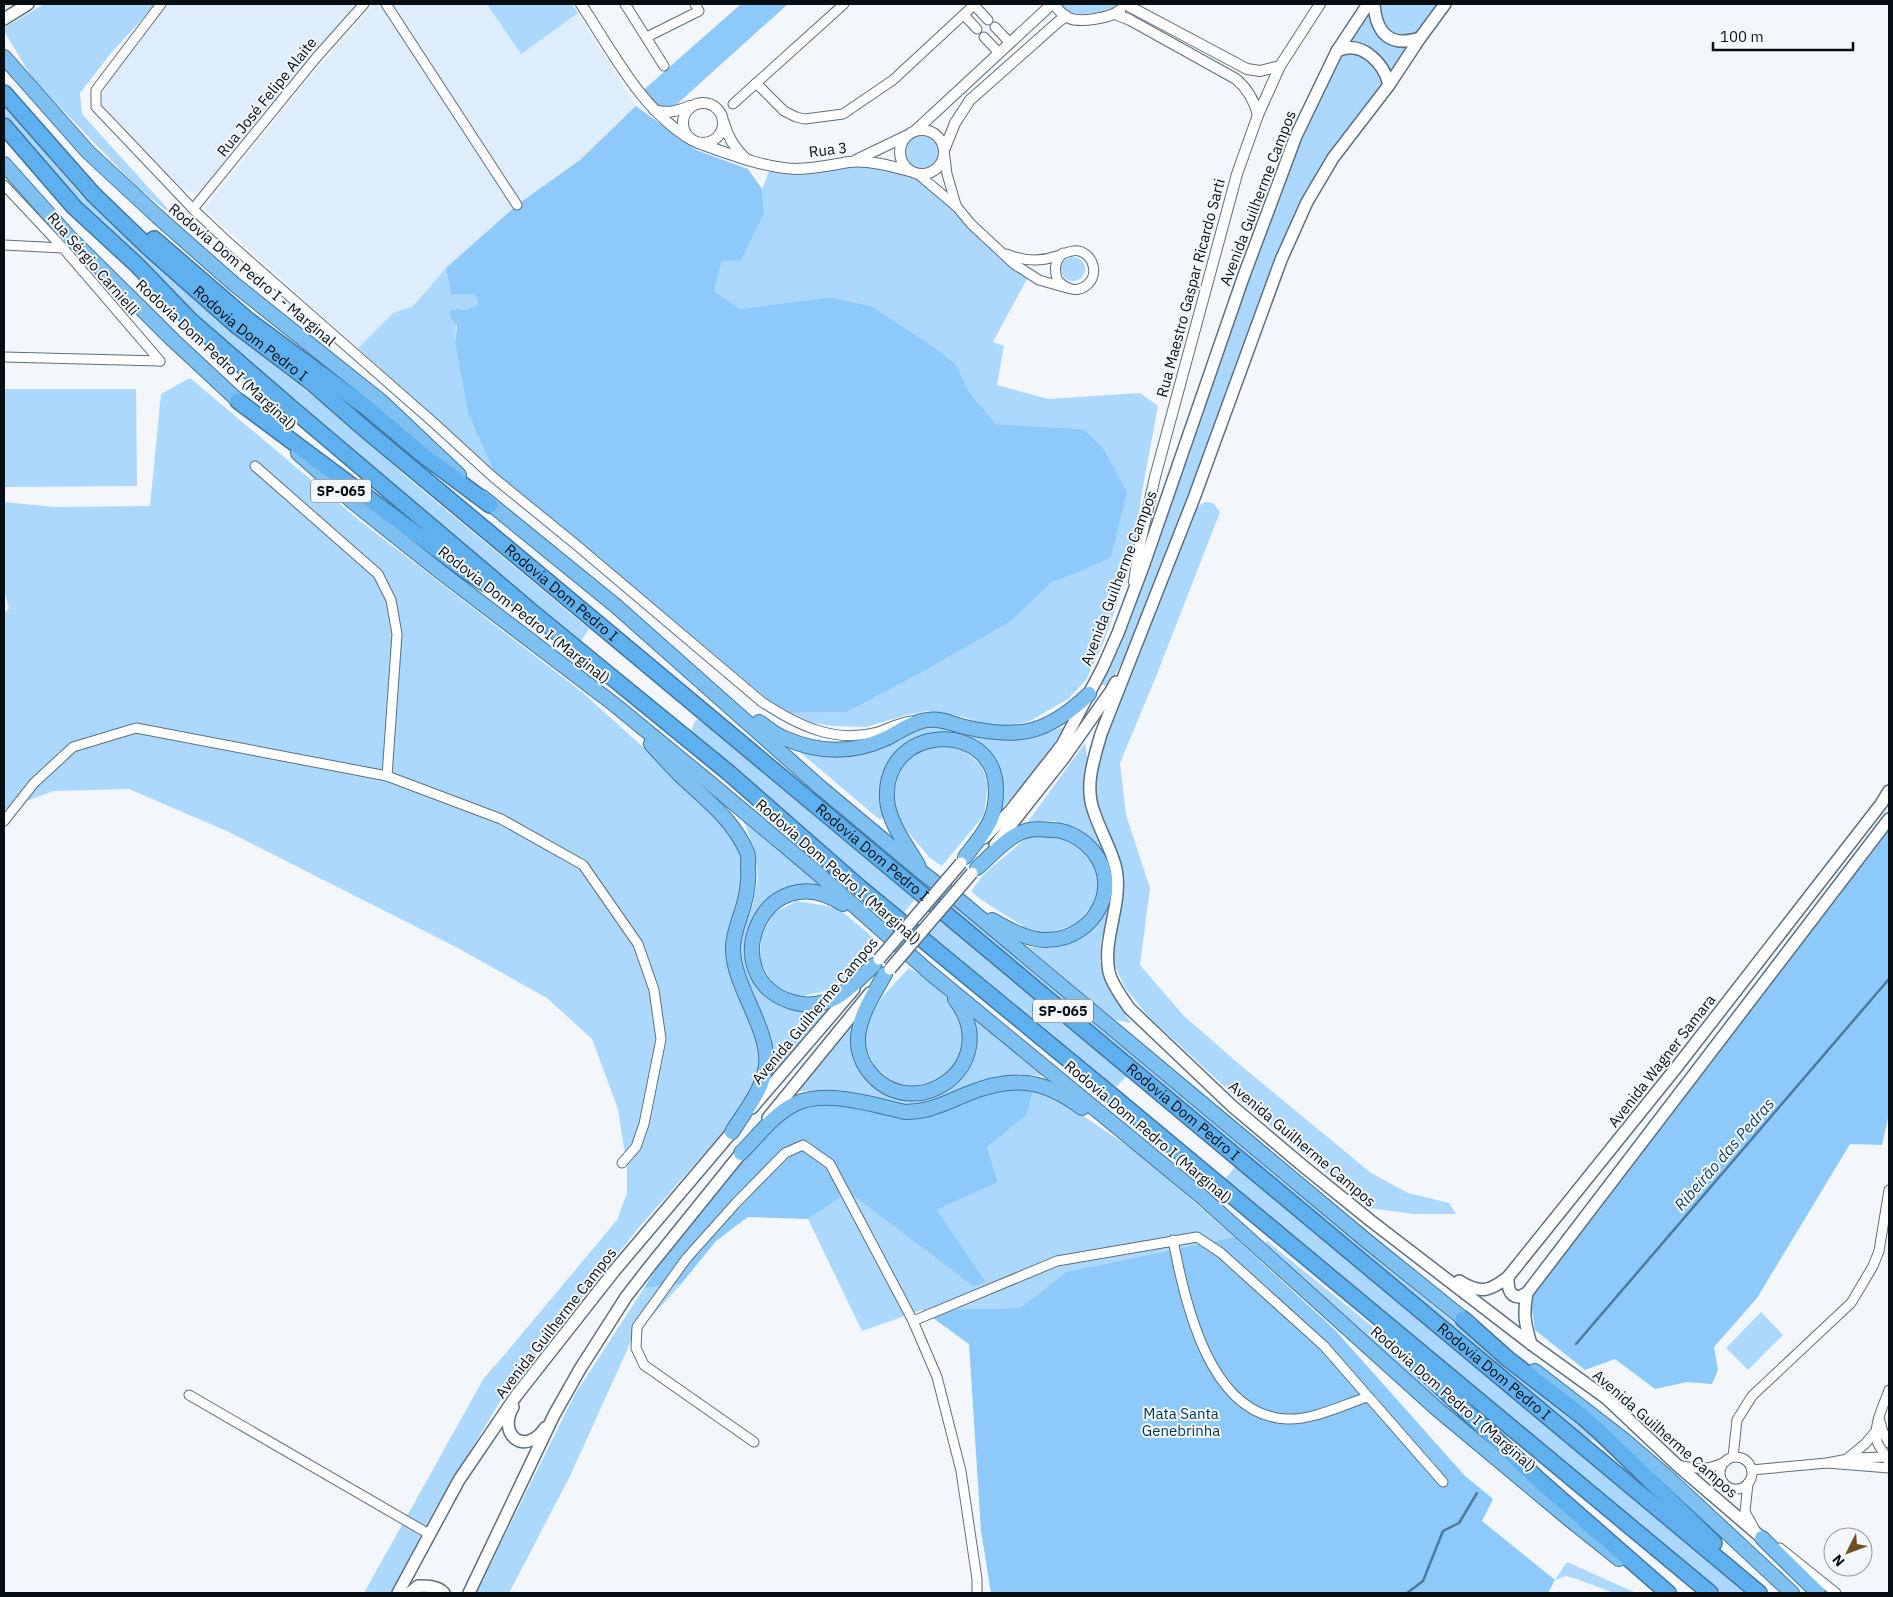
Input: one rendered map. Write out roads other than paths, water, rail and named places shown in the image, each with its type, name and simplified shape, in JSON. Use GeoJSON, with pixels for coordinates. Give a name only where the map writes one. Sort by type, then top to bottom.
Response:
{"type":"FeatureCollection","features":[{"type":"Feature","properties":{"kind":"highway","name":"Rodovia Dom Pedro I - Marginal"},"geometry":{"type":"LineString","coordinates":[[4,57],[16,73],[88,152],[157,216],[234,284],[382,402],[490,505]]}},
{"type":"Feature","properties":{"kind":"highway","name":"Rodovia Dom Pedro I"},"geometry":{"type":"LineString","coordinates":[[4,93],[93,194],[149,248],[236,325],[311,382],[366,430],[1760,1593]]}},
{"type":"Feature","properties":{"kind":"highway","name":"Rodovia Dom Pedro I"},"geometry":{"type":"LineString","coordinates":[[4,126],[74,207],[137,265],[191,321],[532,612],[729,773],[859,887],[1710,1593]]}},
{"type":"Feature","properties":{"kind":"highway","name":"Rodovia Dom Pedro I (Marginal)"},"geometry":{"type":"LineString","coordinates":[[4,164],[70,239],[238,401],[353,502],[615,706],[815,871],[929,972],[1201,1196],[1436,1408],[1562,1514],[1663,1593]]}},
{"type":"Feature","properties":{"kind":"highway"},"geometry":{"type":"LineString","coordinates":[[93,194],[140,227],[248,320],[367,408],[423,455],[490,505]]}},
{"type":"Feature","properties":{"kind":"highway"},"geometry":{"type":"LineString","coordinates":[[238,401],[466,571],[532,612]]}},
{"type":"Feature","properties":{"kind":"highway","name":"SP-065"},"geometry":{"type":"LineString","coordinates":[[490,505],[616,606],[821,788],[924,874],[960,901],[1463,1319],[1553,1384],[1623,1439],[1695,1502],[1792,1593]]}},
{"type":"Feature","properties":{"kind":"highway"},"geometry":{"type":"LineString","coordinates":[[714,691],[782,738],[808,747],[827,750],[850,750],[872,745],[926,720],[944,720],[964,727],[1007,734],[1031,731],[1054,722],[1089,694]]}},
{"type":"Feature","properties":{"kind":"highway"},"geometry":{"type":"LineString","coordinates":[[615,706],[678,774],[724,816],[739,835],[748,854],[749,874],[745,903],[736,926],[732,949],[738,972],[760,1030],[766,1063],[764,1076],[756,1095],[732,1132]]}},
{"type":"Feature","properties":{"kind":"highway"},"geometry":{"type":"LineString","coordinates":[[924,874],[891,816],[887,800],[888,782],[893,767],[903,753],[917,744],[931,740],[949,739],[965,743],[980,753],[990,766],[996,779],[996,799],[991,819],[963,860]]}},
{"type":"Feature","properties":{"kind":"highway"},"geometry":{"type":"LineString","coordinates":[[960,901],[1006,928],[1044,940],[1065,938],[1084,927],[1099,910],[1105,893],[1106,879],[1102,863],[1094,851],[1080,838],[1059,830],[1037,829],[1019,833],[974,870]]}},
{"type":"Feature","properties":{"kind":"highway"},"geometry":{"type":"LineString","coordinates":[[875,925],[826,895],[815,892],[798,892],[781,899],[761,916],[756,928],[751,953],[755,967],[762,980],[771,990],[782,999],[808,1006],[821,1003],[839,995],[882,967]]}},
{"type":"Feature","properties":{"kind":"highway"},"geometry":{"type":"LineString","coordinates":[[882,967],[862,1016],[857,1040],[858,1051],[861,1061],[877,1081],[900,1092],[919,1094],[934,1090],[949,1080],[960,1069],[969,1049],[968,1024],[963,1011],[946,989],[929,972]]}},
{"type":"Feature","properties":{"kind":"highway"},"geometry":{"type":"LineString","coordinates":[[741,1153],[778,1116],[794,1104],[804,1101],[832,1098],[905,1112],[917,1112],[930,1110],[967,1094],[993,1086],[1023,1082],[1035,1083],[1052,1089],[1072,1100],[1145,1158],[1201,1196]]}},
{"type":"Feature","properties":{"kind":"highway"},"geometry":{"type":"LineString","coordinates":[[1316,1265],[1371,1321],[1540,1481],[1668,1593]]}},
{"type":"Feature","properties":{"kind":"highway"},"geometry":{"type":"LineString","coordinates":[[1463,1319],[1508,1359],[1601,1433],[1720,1549],[1760,1593]]}},
{"type":"Feature","properties":{"kind":"highway"},"geometry":{"type":"LineString","coordinates":[[1762,1538],[1818,1593]]}},
{"type":"Feature","properties":{"kind":"main road"},"geometry":{"type":"LineString","coordinates":[[7,17],[28,4]]}},
{"type":"Feature","properties":{"kind":"main road","name":"Avenida Guilherme Campos"},"geometry":{"type":"LineString","coordinates":[[469,1593],[554,1415],[580,1369],[626,1297],[741,1153],[963,860],[1011,810],[1062,745],[1111,650],[1243,278],[1296,136],[1337,51],[1368,4]]}},
{"type":"Feature","properties":{"kind":"main road"},"geometry":{"type":"LineString","coordinates":[[1374,4],[1378,24],[1385,34],[1397,42],[1408,42],[1420,38]]}},
{"type":"Feature","properties":{"kind":"main road","name":"Avenida Guilherme Campos"},"geometry":{"type":"LineString","coordinates":[[1445,4],[1389,85],[1333,158],[1307,202],[1278,269],[1194,498],[1102,734],[1093,762],[1089,788],[1093,811],[1116,869],[1115,912],[1107,957],[1109,974],[1129,1008],[1232,1106],[1371,1221],[1531,1344],[1606,1398],[1677,1465],[1762,1538]]}},
{"type":"Feature","properties":{"kind":"main road"},"geometry":{"type":"LineString","coordinates":[[1337,51],[1344,47],[1356,48],[1368,54],[1380,63],[1387,75],[1389,85]]}},
{"type":"Feature","properties":{"kind":"main road","name":"Avenida Guilherme Campos"},"geometry":{"type":"LineString","coordinates":[[398,1593],[464,1473],[528,1382],[632,1250],[732,1132],[882,967],[974,870],[1063,760],[1111,691],[1138,640]]}},
{"type":"Feature","properties":{"kind":"main road","name":"Avenida Wagner Samara"},"geometry":{"type":"LineString","coordinates":[[1430,1266],[1469,1287],[1484,1290],[1495,1287],[1508,1277],[1676,1068],[1881,804],[1889,790]]}},
{"type":"Feature","properties":{"kind":"main road"},"geometry":{"type":"LineString","coordinates":[[1508,1277],[1511,1293],[1519,1297],[1527,1293],[1889,819]]}},
{"type":"Feature","properties":{"kind":"main road"},"geometry":{"type":"LineString","coordinates":[[1527,1293],[1524,1310],[1525,1324],[1531,1344]]}},
{"type":"Feature","properties":{"kind":"main road"},"geometry":{"type":"LineString","coordinates":[[528,1382],[510,1413],[508,1428],[514,1439],[520,1442],[532,1440],[541,1434],[554,1415]]}},
{"type":"Feature","properties":{"kind":"main road"},"geometry":{"type":"LineString","coordinates":[[410,1593],[418,1586],[428,1586],[440,1589],[444,1593]]}},
{"type":"Feature","properties":{"kind":"street"},"geometry":{"type":"LineString","coordinates":[[161,4],[96,90],[96,107],[193,209],[229,243],[493,477],[762,702],[788,719],[804,726],[843,735],[878,732],[898,724],[926,720]]}},
{"type":"Feature","properties":{"kind":"street","name":"Rua José Felipe Alaite"},"geometry":{"type":"LineString","coordinates":[[193,209],[316,58],[364,4]]}},
{"type":"Feature","properties":{"kind":"street"},"geometry":{"type":"LineString","coordinates":[[386,4],[517,205]]}},
{"type":"Feature","properties":{"kind":"street","name":"Rua 3"},"geometry":{"type":"LineString","coordinates":[[581,4],[653,110],[680,133],[695,141],[749,161],[771,166],[796,169],[851,162],[871,163],[914,172]]}},
{"type":"Feature","properties":{"kind":"street"},"geometry":{"type":"LineString","coordinates":[[625,4],[664,66]]}},
{"type":"Feature","properties":{"kind":"street"},"geometry":{"type":"LineString","coordinates":[[647,38],[699,11],[695,4]]}},
{"type":"Feature","properties":{"kind":"street"},"geometry":{"type":"LineString","coordinates":[[733,104],[844,4]]}},
{"type":"Feature","properties":{"kind":"street"},"geometry":{"type":"LineString","coordinates":[[756,83],[784,110],[796,117],[805,119],[843,114],[893,80],[974,4],[988,20]]}},
{"type":"Feature","properties":{"kind":"street"},"geometry":{"type":"LineString","coordinates":[[1004,253],[1014,258],[1035,260],[1046,259],[1073,250],[1086,254],[1092,262],[1094,269],[1093,277],[1089,284],[1075,290],[1039,280],[1014,264],[971,224],[958,207],[904,165],[900,157],[900,148],[903,140],[1053,4],[1060,12],[1074,20],[1108,17],[1115,14],[1125,4],[1247,69],[1260,71],[1280,66]]}},
{"type":"Feature","properties":{"kind":"street","name":"Rua Maestro Gaspar Ricardo Sarti"},"geometry":{"type":"LineString","coordinates":[[1132,594],[1139,548],[1155,477],[1237,174],[1258,115],[1280,66],[1320,4]]}},
{"type":"Feature","properties":{"kind":"street"},"geometry":{"type":"LineString","coordinates":[[1115,14],[1236,79],[1242,84],[1252,99],[1258,115]]}},
{"type":"Feature","properties":{"kind":"street"},"geometry":{"type":"LineString","coordinates":[[964,15],[977,29]]}},
{"type":"Feature","properties":{"kind":"street"},"geometry":{"type":"LineString","coordinates":[[914,172],[927,174],[935,171],[941,165],[955,122],[970,100],[1050,28],[1066,16]]}},
{"type":"Feature","properties":{"kind":"street"},"geometry":{"type":"LineString","coordinates":[[995,27],[1010,43]]}},
{"type":"Feature","properties":{"kind":"street"},"geometry":{"type":"LineString","coordinates":[[984,37],[998,54]]}},
{"type":"Feature","properties":{"kind":"street"},"geometry":{"type":"LineString","coordinates":[[653,110],[667,113],[675,112],[699,102],[713,105],[718,109],[726,131],[734,145],[749,161]]}},
{"type":"Feature","properties":{"kind":"street"},"geometry":{"type":"LineString","coordinates":[[692,105],[684,116],[682,123],[684,130],[695,141],[711,142],[723,127],[723,121]]}},
{"type":"Feature","properties":{"kind":"street"},"geometry":{"type":"LineString","coordinates":[[851,162],[871,154],[912,132],[924,129],[938,135],[945,152],[949,182],[958,207]]}},
{"type":"Feature","properties":{"kind":"street","name":"Rua Sérgio Carnielli"},"geometry":{"type":"LineString","coordinates":[[4,185],[62,248],[160,361],[4,357]]}},
{"type":"Feature","properties":{"kind":"street"},"geometry":{"type":"LineString","coordinates":[[4,245],[62,248]]}},
{"type":"Feature","properties":{"kind":"street"},"geometry":{"type":"LineString","coordinates":[[1064,253],[1058,258],[1055,272],[1061,284],[1067,288]]}},
{"type":"Feature","properties":{"kind":"street"},"geometry":{"type":"LineString","coordinates":[[255,466],[378,574],[391,600],[397,634],[388,776]]}},
{"type":"Feature","properties":{"kind":"street"},"geometry":{"type":"LineString","coordinates":[[4,821],[34,782],[73,747],[136,728],[388,776],[500,819],[583,865],[638,944],[654,990],[661,1039],[644,1124],[636,1147],[622,1163]]}},
{"type":"Feature","properties":{"kind":"street"},"geometry":{"type":"LineString","coordinates":[[754,1442],[644,1365],[636,1348],[637,1327],[686,1259],[762,1174],[785,1153],[803,1144],[830,1164],[913,1321],[937,1377],[961,1471],[977,1579],[977,1593]]}},
{"type":"Feature","properties":{"kind":"street"},"geometry":{"type":"LineString","coordinates":[[1748,1483],[1736,1489],[1728,1486],[1722,1479],[1721,1474],[1729,1460],[1737,1420],[1752,1396],[1850,1302],[1863,1283],[1879,1251],[1889,1190]]}},
{"type":"Feature","properties":{"kind":"street"},"geometry":{"type":"LineString","coordinates":[[913,1321],[1057,1261],[1197,1237],[1221,1253],[1324,1346],[1442,1482]]}},
{"type":"Feature","properties":{"kind":"street"},"geometry":{"type":"LineString","coordinates":[[1173,1240],[1183,1292],[1203,1346],[1216,1371],[1232,1394],[1250,1409],[1266,1416],[1288,1419],[1308,1417],[1368,1397]]}},
{"type":"Feature","properties":{"kind":"street"},"geometry":{"type":"LineString","coordinates":[[1889,1390],[1876,1431],[1877,1443],[1889,1460]]}},
{"type":"Feature","properties":{"kind":"street"},"geometry":{"type":"LineString","coordinates":[[189,1395],[429,1534]]}},
{"type":"Feature","properties":{"kind":"street"},"geometry":{"type":"LineString","coordinates":[[1879,1418],[1889,1443]]}},
{"type":"Feature","properties":{"kind":"street"},"geometry":{"type":"LineString","coordinates":[[1847,1459],[1865,1444],[1876,1431]]}},
{"type":"Feature","properties":{"kind":"street"},"geometry":{"type":"LineString","coordinates":[[1827,1464],[1847,1459],[1889,1460]]}},
{"type":"Feature","properties":{"kind":"street"},"geometry":{"type":"LineString","coordinates":[[1677,1465],[1698,1470],[1712,1468],[1729,1460],[1745,1460],[1752,1470]]}},
{"type":"Feature","properties":{"kind":"street"},"geometry":{"type":"LineString","coordinates":[[1752,1470],[1889,1460]]}},
{"type":"Feature","properties":{"kind":"street"},"geometry":{"type":"LineString","coordinates":[[1752,1470],[1748,1483],[1745,1512],[1750,1523],[1762,1538],[1776,1545],[1836,1593]]}},
{"type":"Feature","properties":{"kind":"waterway","name":"Ribeirão das Pedras"},"geometry":{"type":"LineString","coordinates":[[1576,1344],[1889,979]]}},
{"type":"Feature","properties":{"kind":"waterway","name":"Ribeirão das Pedras"},"geometry":{"type":"LineString","coordinates":[[1407,1593],[1423,1581],[1443,1531],[1459,1523],[1477,1493]]}},
{"type":"Feature","properties":{"kind":"park label","name":"Mata Santa Genebrinha"},"geometry":{"type":"Point","coordinates":[1181,1422]}}]}
